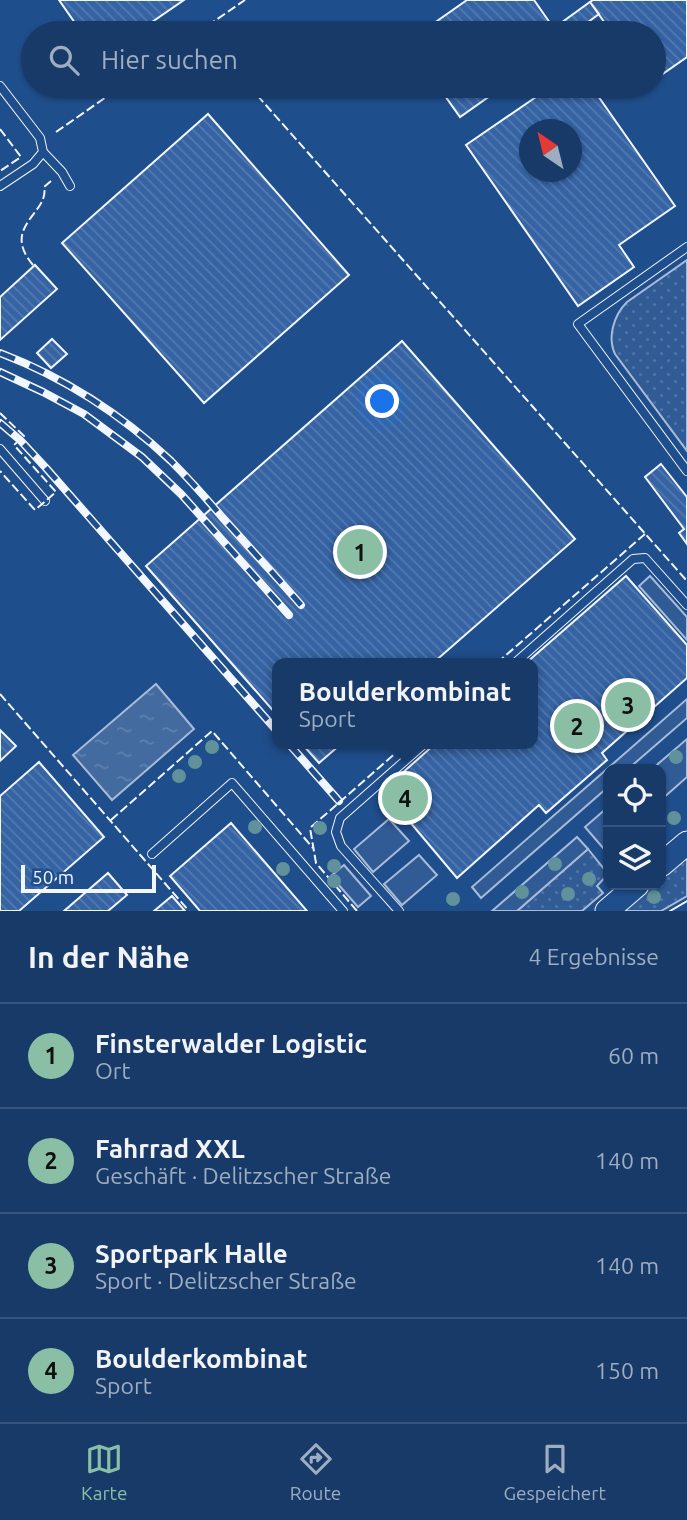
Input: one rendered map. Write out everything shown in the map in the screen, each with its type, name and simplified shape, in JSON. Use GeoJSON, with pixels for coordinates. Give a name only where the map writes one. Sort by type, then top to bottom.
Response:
{"type":"FeatureCollection","features":[{"type":"Feature","properties":{"kind":"main road"},"geometry":{"type":"LineString","coordinates":[[666,861],[687,843]]}},
{"type":"Feature","properties":{"kind":"main road"},"geometry":{"type":"LineString","coordinates":[[607,911],[631,890]]}},
{"type":"Feature","properties":{"kind":"lane"},"geometry":{"type":"LineString","coordinates":[[0,86],[40,138],[43,152],[62,172],[70,186]]}},
{"type":"Feature","properties":{"kind":"lane"},"geometry":{"type":"LineString","coordinates":[[0,186],[33,164],[43,152]]}},
{"type":"Feature","properties":{"kind":"lane"},"geometry":{"type":"LineString","coordinates":[[687,247],[578,324],[687,471]]}},
{"type":"Feature","properties":{"kind":"lane"},"geometry":{"type":"LineString","coordinates":[[0,450],[45,501]]}},
{"type":"Feature","properties":{"kind":"lane"},"geometry":{"type":"LineString","coordinates":[[521,658],[633,559],[645,558],[687,605]]}},
{"type":"Feature","properties":{"kind":"lane"},"geometry":{"type":"LineString","coordinates":[[399,911],[341,846],[336,832],[340,818],[418,749]]}},
{"type":"Feature","properties":{"kind":"lane"},"geometry":{"type":"LineString","coordinates":[[152,854],[232,783],[344,911]]}},
{"type":"Feature","properties":{"kind":"shaded area"},"geometry":{"type":"Polygon","coordinates":[[[687,260],[687,451],[615,354],[612,334],[615,320],[627,302],[687,260]]]}},
{"type":"Feature","properties":{"kind":"shaded area"},"geometry":{"type":"Polygon","coordinates":[[[650,576],[687,617],[687,640],[639,586],[650,576]]]}},
{"type":"Feature","properties":{"kind":"shaded area"},"geometry":{"type":"Polygon","coordinates":[[[687,699],[687,718],[634,764],[613,764],[687,699]]]}},
{"type":"Feature","properties":{"kind":"shaded area"},"geometry":{"type":"Polygon","coordinates":[[[687,739],[687,777],[666,796],[666,764],[658,764],[687,739]]]}},
{"type":"Feature","properties":{"kind":"shaded area"},"geometry":{"type":"Polygon","coordinates":[[[603,772],[603,791],[481,898],[472,887],[603,772]]]}},
{"type":"Feature","properties":{"kind":"shaded area"},"geometry":{"type":"Polygon","coordinates":[[[603,811],[603,848],[585,827],[603,811]]]}},
{"type":"Feature","properties":{"kind":"shaded area"},"geometry":{"type":"Polygon","coordinates":[[[389,819],[409,841],[373,872],[354,849],[389,819]]]}},
{"type":"Feature","properties":{"kind":"shaded area"},"geometry":{"type":"Polygon","coordinates":[[[577,837],[588,849],[517,911],[492,911],[577,837]]]}},
{"type":"Feature","properties":{"kind":"shaded area"},"geometry":{"type":"Polygon","coordinates":[[[588,849],[603,868],[603,879],[597,886],[603,893],[582,911],[517,911],[588,849]]]}},
{"type":"Feature","properties":{"kind":"shaded area"},"geometry":{"type":"Polygon","coordinates":[[[419,855],[437,875],[402,905],[384,884],[419,855]]]}},
{"type":"Feature","properties":{"kind":"shaded area"},"geometry":{"type":"Polygon","coordinates":[[[687,857],[687,896],[661,911],[615,911],[639,890],[666,890],[666,869],[687,857]]]}},
{"type":"Feature","properties":{"kind":"shaded area"},"geometry":{"type":"Polygon","coordinates":[[[344,865],[371,896],[358,907],[331,876],[344,865]]]}},
{"type":"Feature","properties":{"kind":"water"},"geometry":{"type":"Polygon","coordinates":[[[156,684],[194,729],[112,800],[73,755],[156,684]]]}},
{"type":"Feature","properties":{"kind":"building"},"geometry":{"type":"Polygon","coordinates":[[[59,0],[184,0],[153,21],[74,21],[59,0]]]}},
{"type":"Feature","properties":{"kind":"building"},"geometry":{"type":"Polygon","coordinates":[[[467,0],[534,0],[549,21],[437,21],[467,0]]]}},
{"type":"Feature","properties":{"kind":"building"},"geometry":{"type":"Polygon","coordinates":[[[687,0],[687,57],[666,72],[666,21],[603,21],[590,2],[687,0]]]}},
{"type":"Feature","properties":{"kind":"building"},"geometry":{"type":"Polygon","coordinates":[[[590,2],[599,14],[589,21],[564,21],[590,2]]]}},
{"type":"Feature","properties":{"kind":"building"},"geometry":{"type":"Polygon","coordinates":[[[447,98],[487,98],[460,117],[447,98]]]}},
{"type":"Feature","properties":{"kind":"building"},"geometry":{"type":"Polygon","coordinates":[[[535,98],[599,98],[675,206],[619,245],[634,267],[578,306],[466,145],[535,98]]]}},
{"type":"Feature","properties":{"kind":"building"},"geometry":{"type":"Polygon","coordinates":[[[208,114],[349,275],[204,403],[62,243],[208,114]]]}},
{"type":"Feature","properties":{"kind":"building"},"geometry":{"type":"Polygon","coordinates":[[[35,265],[57,289],[0,340],[0,297],[35,265]]]}},
{"type":"Feature","properties":{"kind":"building"},"geometry":{"type":"Polygon","coordinates":[[[52,339],[67,354],[51,368],[37,353],[52,339]]]}},
{"type":"Feature","properties":{"kind":"building"},"geometry":{"type":"Polygon","coordinates":[[[402,341],[575,539],[439,658],[272,658],[272,709],[146,566],[402,341]]]}},
{"type":"Feature","properties":{"kind":"building"},"geometry":{"type":"Polygon","coordinates":[[[661,464],[687,497],[687,544],[679,533],[684,529],[645,477],[661,464]]]}},
{"type":"Feature","properties":{"kind":"building"},"geometry":{"type":"Polygon","coordinates":[[[626,576],[687,645],[687,678],[602,753],[607,760],[546,813],[539,805],[457,878],[383,790],[429,749],[538,749],[538,658],[532,658],[626,576]]]}},
{"type":"Feature","properties":{"kind":"building"},"geometry":{"type":"Polygon","coordinates":[[[0,730],[16,746],[0,761],[0,730]]]}},
{"type":"Feature","properties":{"kind":"building"},"geometry":{"type":"Polygon","coordinates":[[[306,749],[335,749],[319,763],[306,749]]]}},
{"type":"Feature","properties":{"kind":"building"},"geometry":{"type":"Polygon","coordinates":[[[39,762],[104,837],[19,911],[0,911],[0,796],[39,762]]]}},
{"type":"Feature","properties":{"kind":"building"},"geometry":{"type":"Polygon","coordinates":[[[231,823],[307,911],[200,911],[170,876],[231,823]]]}},
{"type":"Feature","properties":{"kind":"building"},"geometry":{"type":"Polygon","coordinates":[[[108,873],[127,895],[108,911],[64,911],[108,873]]]}},
{"type":"Feature","properties":{"kind":"building"},"geometry":{"type":"Polygon","coordinates":[[[172,896],[185,911],[154,911],[172,896]]]}},
{"type":"Feature","properties":{"kind":"tram line"},"geometry":{"type":"LineString","coordinates":[[670,911],[687,901]]}},
{"type":"Feature","properties":{"kind":"railway"},"geometry":{"type":"LineString","coordinates":[[0,353],[91,399],[152,444],[191,482],[301,605]]}},
{"type":"Feature","properties":{"kind":"railway"},"geometry":{"type":"LineString","coordinates":[[0,372],[84,414],[142,457],[181,494],[289,615]]}},
{"type":"Feature","properties":{"kind":"railway"},"geometry":{"type":"LineString","coordinates":[[0,423],[46,468],[272,725]]}},
{"type":"Feature","properties":{"kind":"railway"},"geometry":{"type":"LineString","coordinates":[[293,749],[339,801]]}},
{"type":"Feature","properties":{"kind":"fence"},"geometry":{"type":"LineString","coordinates":[[214,21],[245,0]]}},
{"type":"Feature","properties":{"kind":"fence"},"geometry":{"type":"LineString","coordinates":[[56,132],[105,98]]}},
{"type":"Feature","properties":{"kind":"fence"},"geometry":{"type":"LineString","coordinates":[[260,98],[687,581]]}},
{"type":"Feature","properties":{"kind":"fence"},"geometry":{"type":"LineString","coordinates":[[0,129],[21,157],[0,171]]}},
{"type":"Feature","properties":{"kind":"fence"},"geometry":{"type":"LineString","coordinates":[[33,265],[24,252],[24,230],[40,205],[44,187],[51,181]]}},
{"type":"Feature","properties":{"kind":"fence"},"geometry":{"type":"LineString","coordinates":[[0,413],[24,436],[14,445],[56,492],[35,510],[0,471]]}},
{"type":"Feature","properties":{"kind":"fence"},"geometry":{"type":"LineString","coordinates":[[503,658],[645,534]]}},
{"type":"Feature","properties":{"kind":"fence"},"geometry":{"type":"LineString","coordinates":[[0,694],[189,911]]}},
{"type":"Feature","properties":{"kind":"fence"},"geometry":{"type":"LineString","coordinates":[[111,820],[212,731],[313,848]]}},
{"type":"Feature","properties":{"kind":"fence"},"geometry":{"type":"LineString","coordinates":[[357,911],[316,863],[310,828],[400,749]]}},
{"type":"Feature","properties":{"kind":"place","name":"Finsterwalder Logistic"},"geometry":{"type":"Point","coordinates":[360,552]}},
{"type":"Feature","properties":{"kind":"place","name":"Sportpark Halle"},"geometry":{"type":"Point","coordinates":[628,705]}},
{"type":"Feature","properties":{"kind":"place","name":"Fahrrad XXL"},"geometry":{"type":"Point","coordinates":[577,726]}},
{"type":"Feature","properties":{"kind":"place","name":"Boulderkombinat"},"geometry":{"type":"Point","coordinates":[405,798]}}]}
